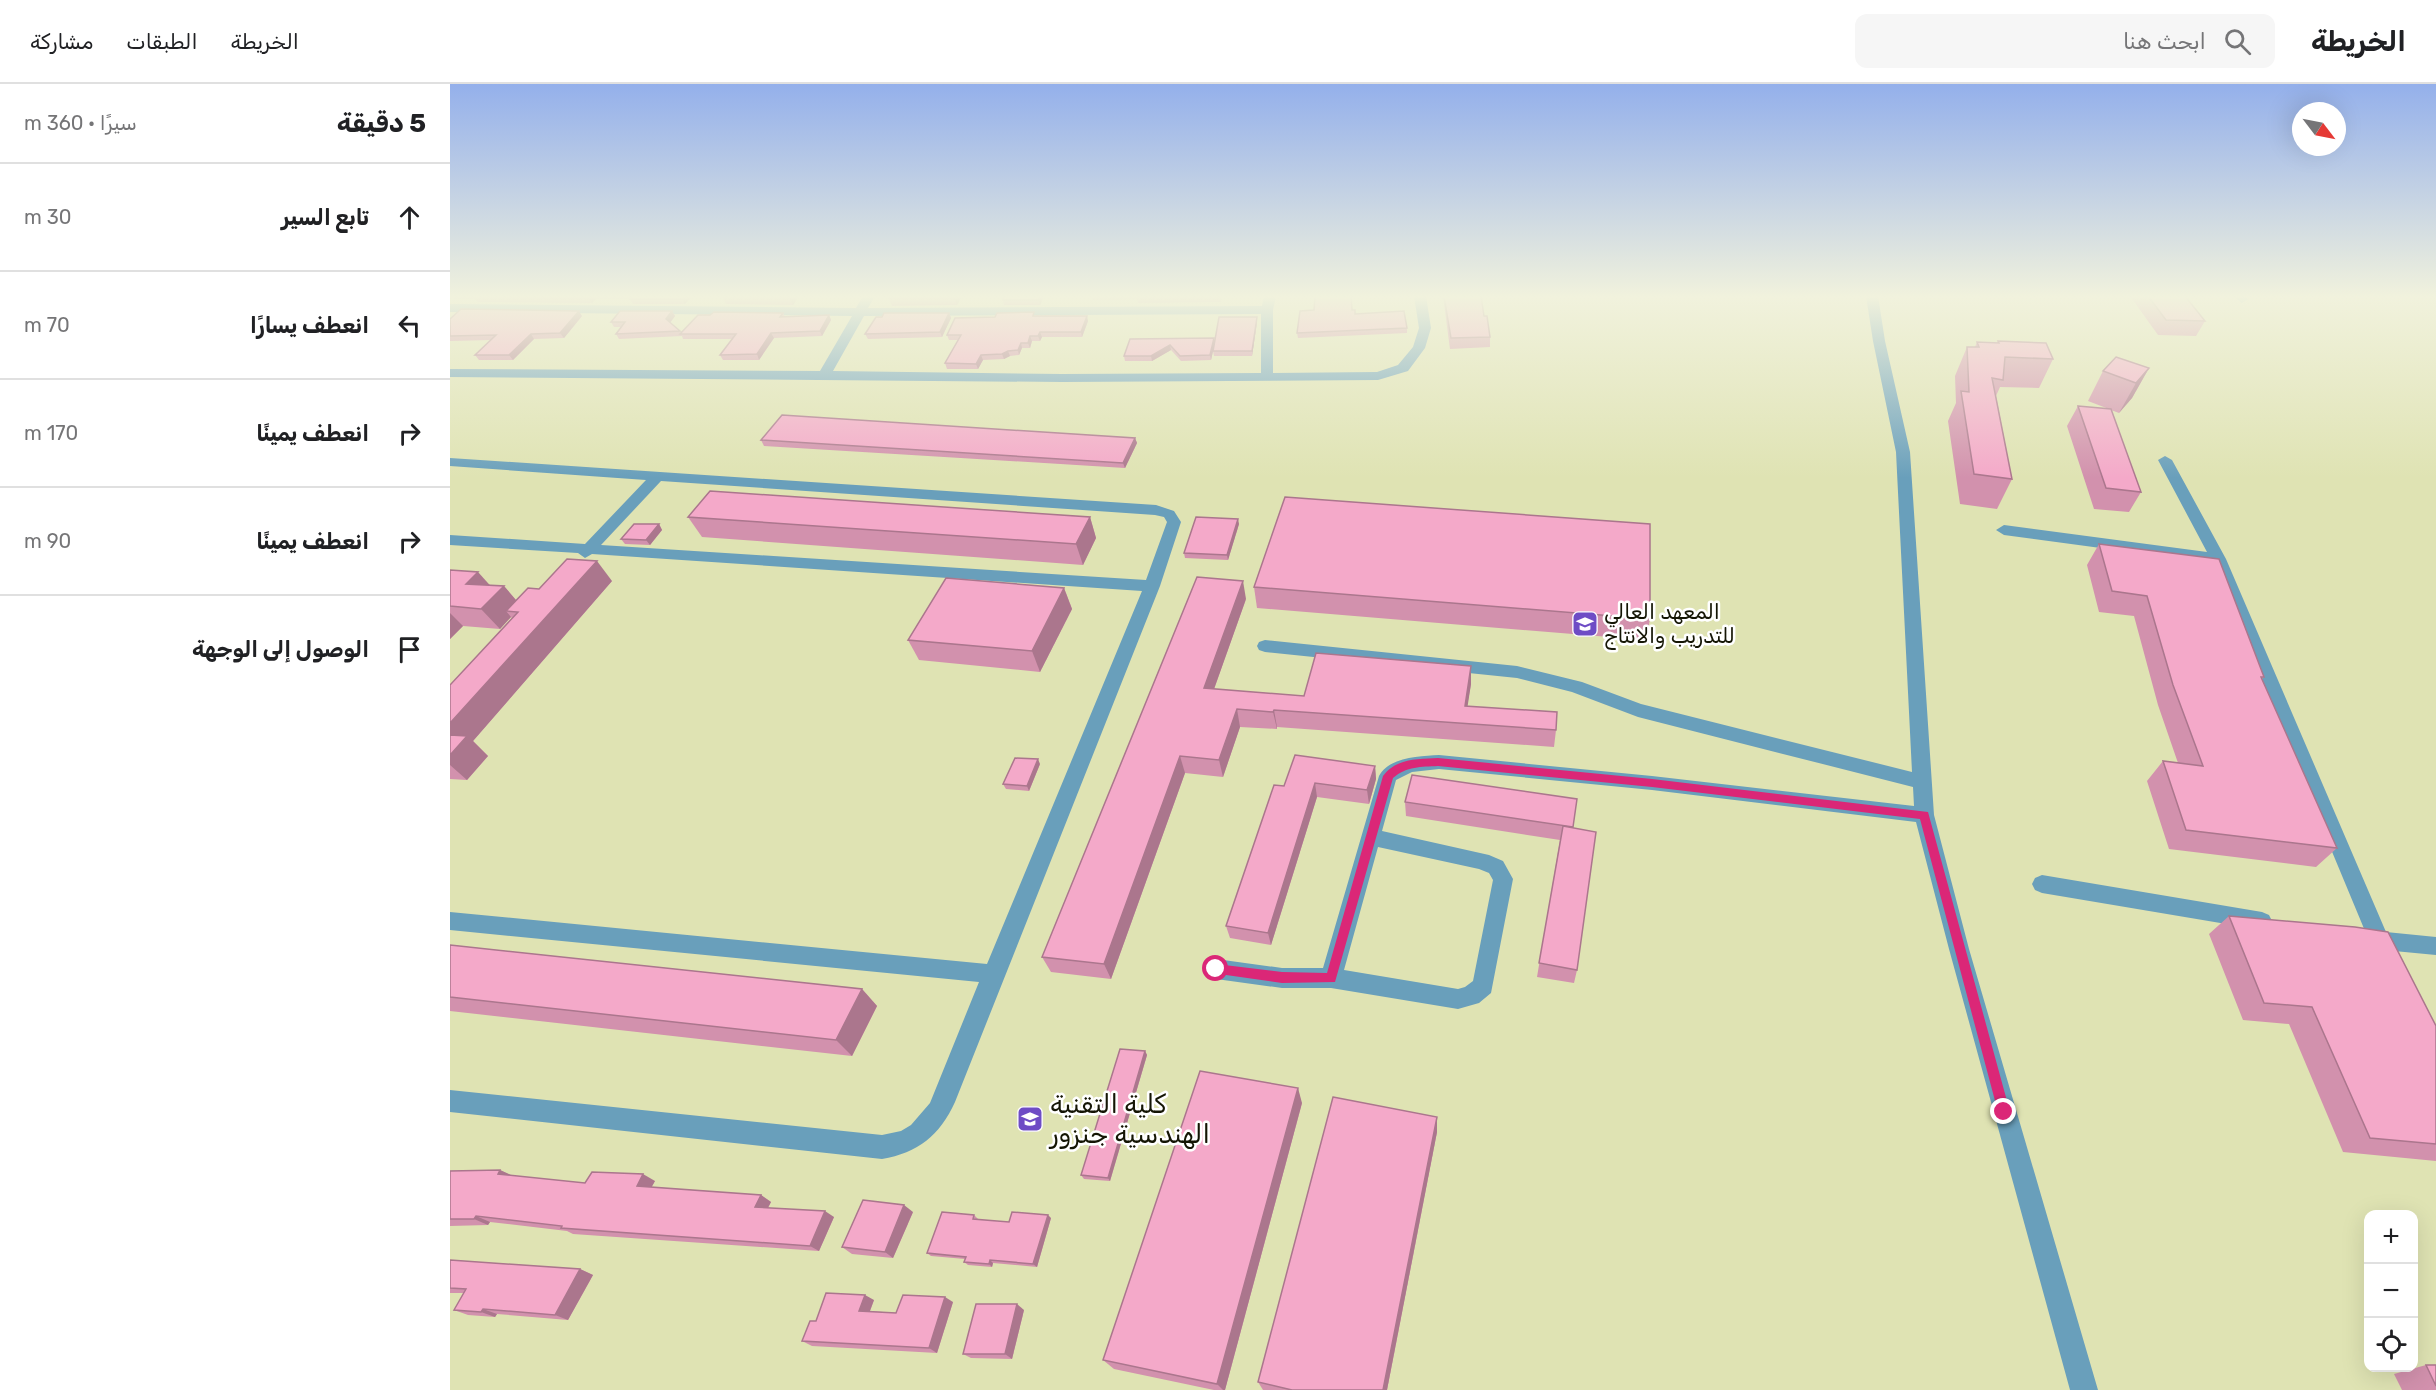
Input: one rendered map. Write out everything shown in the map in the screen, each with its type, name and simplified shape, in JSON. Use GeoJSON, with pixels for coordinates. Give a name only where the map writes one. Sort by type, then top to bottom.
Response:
{"type":"FeatureCollection","features":[{"type":"Feature","properties":{"kind":"street"},"geometry":{"type":"LineString","coordinates":[[824,375],[835,357]]}},
{"type":"Feature","properties":{"kind":"street"},"geometry":{"type":"LineString","coordinates":[[1267,357],[1267,377]]}},
{"type":"Feature","properties":{"kind":"street"},"geometry":{"type":"LineString","coordinates":[[450,373],[1378,376],[1403,368],[1412,357]]}},
{"type":"Feature","properties":{"kind":"street"},"geometry":{"type":"LineString","coordinates":[[1882,357],[1903,452],[1924,815],[1968,981],[2084,1390]]}},
{"type":"Feature","properties":{"kind":"street"},"geometry":{"type":"LineString","coordinates":[[2164,460],[2218,559],[2378,940],[2394,969]]}},
{"type":"Feature","properties":{"kind":"street"},"geometry":{"type":"LineString","coordinates":[[450,462],[1163,511],[1173,517],[1174,527],[937,1116],[926,1129],[897,1145],[882,1147],[450,1101]]}},
{"type":"Feature","properties":{"kind":"street"},"geometry":{"type":"LineString","coordinates":[[573,566],[657,476]]}},
{"type":"Feature","properties":{"kind":"street"},"geometry":{"type":"LineString","coordinates":[[2004,530],[2218,559]]}},
{"type":"Feature","properties":{"kind":"street"},"geometry":{"type":"LineString","coordinates":[[450,540],[1152,586]]}},
{"type":"Feature","properties":{"kind":"street"},"geometry":{"type":"LineString","coordinates":[[1265,646],[1517,672],[1576,687],[1638,710],[1923,782]]}},
{"type":"Feature","properties":{"kind":"street"},"geometry":{"type":"LineString","coordinates":[[1331,978],[1388,776],[1398,767],[1438,762],[1652,783],[1924,815]]}},
{"type":"Feature","properties":{"kind":"street"},"geometry":{"type":"LineString","coordinates":[[1216,969],[1282,978],[1331,978],[1458,999],[1471,996],[1483,986],[1503,879],[1496,867],[1482,861],[1371,837]]}},
{"type":"Feature","properties":{"kind":"street"},"geometry":{"type":"LineString","coordinates":[[2042,884],[2285,925]]}},
{"type":"Feature","properties":{"kind":"street"},"geometry":{"type":"LineString","coordinates":[[450,921],[993,974]]}},
{"type":"Feature","properties":{"kind":"street"},"geometry":{"type":"LineString","coordinates":[[2355,937],[2436,946]]}},
{"type":"Feature","properties":{"kind":"building"},"geometry":{"type":"Polygon","coordinates":[[[948,357],[980,357],[976,364],[945,363],[948,357]]]}},
{"type":"Feature","properties":{"kind":"building"},"geometry":{"type":"Polygon","coordinates":[[[1967,357],[2052,357],[2053,359],[2005,357],[2003,380],[1992,378],[2012,479],[1974,474],[1961,391],[1969,392],[1967,357]]]}},
{"type":"Feature","properties":{"kind":"building"},"geometry":{"type":"Polygon","coordinates":[[[2116,357],[2149,368],[2136,383],[2103,371],[2116,357]]]}},
{"type":"Feature","properties":{"kind":"building"},"geometry":{"type":"Polygon","coordinates":[[[2078,406],[2111,409],[2141,492],[2106,488],[2078,406]]]}},
{"type":"Feature","properties":{"kind":"building"},"geometry":{"type":"Polygon","coordinates":[[[782,415],[1135,438],[1123,463],[761,440],[782,415]]]}},
{"type":"Feature","properties":{"kind":"building"},"geometry":{"type":"Polygon","coordinates":[[[710,491],[1090,517],[1076,544],[688,517],[710,491]]]}},
{"type":"Feature","properties":{"kind":"building"},"geometry":{"type":"Polygon","coordinates":[[[1285,497],[1650,524],[1650,619],[1254,587],[1285,497]]]}},
{"type":"Feature","properties":{"kind":"building"},"geometry":{"type":"Polygon","coordinates":[[[1196,517],[1238,519],[1227,555],[1184,553],[1196,517]]]}},
{"type":"Feature","properties":{"kind":"building"},"geometry":{"type":"Polygon","coordinates":[[[634,524],[659,524],[646,540],[621,539],[634,524]]]}},
{"type":"Feature","properties":{"kind":"building"},"geometry":{"type":"Polygon","coordinates":[[[2099,544],[2219,559],[2264,677],[2261,677],[2337,848],[2186,830],[2163,761],[2203,766],[2173,685],[2147,596],[2112,591],[2099,544]]]}},
{"type":"Feature","properties":{"kind":"building"},"geometry":{"type":"Polygon","coordinates":[[[567,559],[597,561],[450,723],[450,685],[518,612],[506,611],[528,588],[539,589],[567,559]]]}},
{"type":"Feature","properties":{"kind":"building"},"geometry":{"type":"Polygon","coordinates":[[[450,570],[478,572],[466,584],[504,586],[481,609],[450,606],[450,570]]]}},
{"type":"Feature","properties":{"kind":"building"},"geometry":{"type":"Polygon","coordinates":[[[1197,577],[1243,581],[1204,688],[1304,696],[1316,653],[1471,666],[1465,706],[1557,712],[1556,730],[1237,709],[1219,760],[1180,756],[1104,964],[1042,957],[1197,577]]]}},
{"type":"Feature","properties":{"kind":"building"},"geometry":{"type":"Polygon","coordinates":[[[946,578],[1064,588],[1032,651],[908,640],[946,578]]]}},
{"type":"Feature","properties":{"kind":"building"},"geometry":{"type":"Polygon","coordinates":[[[450,735],[467,736],[450,755],[450,735]]]}},
{"type":"Feature","properties":{"kind":"building"},"geometry":{"type":"Polygon","coordinates":[[[1295,755],[1375,766],[1367,790],[1315,783],[1268,933],[1226,926],[1274,785],[1284,786],[1295,755]]]}},
{"type":"Feature","properties":{"kind":"building"},"geometry":{"type":"Polygon","coordinates":[[[1015,758],[1038,759],[1027,786],[1003,784],[1015,758]]]}},
{"type":"Feature","properties":{"kind":"building"},"geometry":{"type":"Polygon","coordinates":[[[1412,775],[1577,799],[1573,827],[1405,802],[1412,775]]]}},
{"type":"Feature","properties":{"kind":"building"},"geometry":{"type":"Polygon","coordinates":[[[1563,826],[1596,832],[1577,970],[1539,963],[1563,826]]]}},
{"type":"Feature","properties":{"kind":"building"},"geometry":{"type":"Polygon","coordinates":[[[2229,916],[2388,932],[2436,1026],[2436,1144],[2370,1138],[2312,1007],[2264,1003],[2229,916]]]}},
{"type":"Feature","properties":{"kind":"building"},"geometry":{"type":"Polygon","coordinates":[[[450,945],[862,989],[836,1040],[450,997],[450,945]]]}},
{"type":"Feature","properties":{"kind":"building"},"geometry":{"type":"Polygon","coordinates":[[[1120,1049],[1145,1051],[1108,1178],[1081,1175],[1120,1049]]]}},
{"type":"Feature","properties":{"kind":"building"},"geometry":{"type":"Polygon","coordinates":[[[1200,1071],[1298,1088],[1217,1384],[1103,1360],[1200,1071]]]}},
{"type":"Feature","properties":{"kind":"building"},"geometry":{"type":"Polygon","coordinates":[[[1333,1097],[1437,1117],[1383,1390],[1292,1390],[1258,1382],[1333,1097]]]}},
{"type":"Feature","properties":{"kind":"building"},"geometry":{"type":"Polygon","coordinates":[[[500,1170],[498,1174],[585,1183],[592,1172],[643,1174],[637,1186],[761,1195],[755,1207],[825,1211],[810,1246],[561,1228],[562,1226],[476,1216],[474,1219],[450,1219],[450,1171],[500,1170]]]}},
{"type":"Feature","properties":{"kind":"building"},"geometry":{"type":"Polygon","coordinates":[[[863,1200],[904,1205],[885,1252],[842,1247],[863,1200]]]}},
{"type":"Feature","properties":{"kind":"building"},"geometry":{"type":"Polygon","coordinates":[[[942,1212],[974,1215],[973,1219],[1009,1222],[1012,1212],[1048,1215],[1033,1264],[990,1260],[989,1264],[964,1262],[966,1257],[927,1253],[942,1212]]]}},
{"type":"Feature","properties":{"kind":"building"},"geometry":{"type":"Polygon","coordinates":[[[450,1260],[580,1269],[555,1315],[483,1309],[481,1312],[454,1310],[466,1289],[450,1288],[450,1260]]]}},
{"type":"Feature","properties":{"kind":"building"},"geometry":{"type":"Polygon","coordinates":[[[826,1293],[865,1295],[859,1311],[896,1313],[903,1295],[945,1297],[929,1348],[802,1341],[810,1321],[816,1321],[826,1293]]]}},
{"type":"Feature","properties":{"kind":"building"},"geometry":{"type":"Polygon","coordinates":[[[976,1304],[1017,1304],[1005,1354],[963,1354],[976,1304]]]}},
{"type":"Feature","properties":{"kind":"building"},"geometry":{"type":"Polygon","coordinates":[[[2426,1365],[2436,1365],[2436,1386],[2426,1365]]]}},
{"type":"Feature","properties":{"kind":"place","name":"المعهد العالي للتدريب والانتاج"},"geometry":{"type":"Point","coordinates":[1585,624]}},
{"type":"Feature","properties":{"kind":"place","name":"كلية التقنية الهندسية جنزور"},"geometry":{"type":"Point","coordinates":[1030,1119]}},
{"type":"Feature","properties":{"kind":"route"},"geometry":{"type":"LineString","coordinates":[[1216,969],[1282,978],[1331,978],[1388,776],[1398,767],[1414,763],[1438,762],[1652,783],[1924,815],[2004,1112]]}}]}
